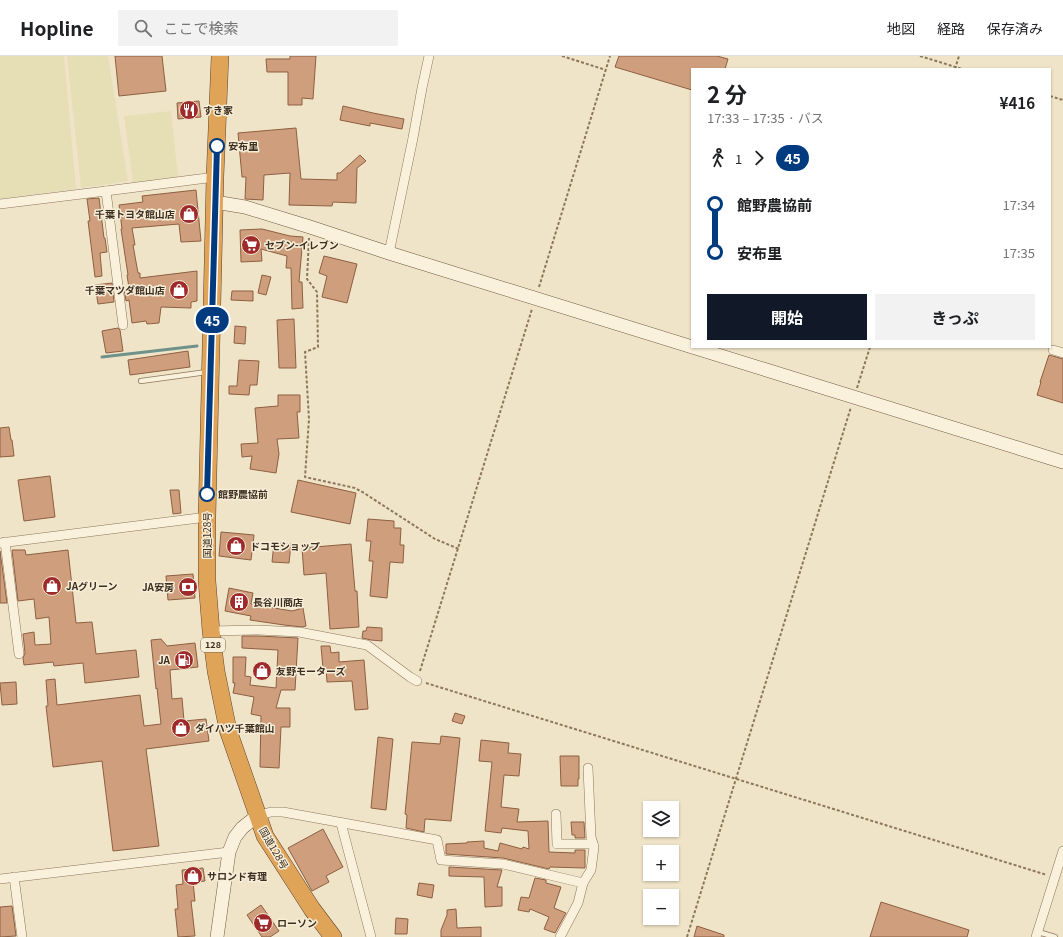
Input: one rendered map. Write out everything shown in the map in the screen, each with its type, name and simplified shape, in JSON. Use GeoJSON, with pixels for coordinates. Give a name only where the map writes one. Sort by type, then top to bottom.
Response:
{"type":"FeatureCollection","features":[{"type":"Feature","properties":{"kind":"highway","name":"国道128号"},"geometry":{"type":"LineString","coordinates":[[220,56],[207,517],[207,581],[216,671],[228,730],[265,836],[312,909],[333,937]]}},
{"type":"Feature","properties":{"kind":"street"},"geometry":{"type":"LineString","coordinates":[[389,253],[429,56]]}},
{"type":"Feature","properties":{"kind":"street"},"geometry":{"type":"LineString","coordinates":[[0,204],[216,177]]}},
{"type":"Feature","properties":{"kind":"street"},"geometry":{"type":"LineString","coordinates":[[106,191],[123,325]]}},
{"type":"Feature","properties":{"kind":"street"},"geometry":{"type":"LineString","coordinates":[[215,202],[245,207],[691,347]]}},
{"type":"Feature","properties":{"kind":"street"},"geometry":{"type":"LineString","coordinates":[[694,348],[1063,462]]}},
{"type":"Feature","properties":{"kind":"street"},"geometry":{"type":"LineString","coordinates":[[1053,350],[1063,353]]}},
{"type":"Feature","properties":{"kind":"street"},"geometry":{"type":"LineString","coordinates":[[19,654],[2,543],[207,517]]}},
{"type":"Feature","properties":{"kind":"street"},"geometry":{"type":"LineString","coordinates":[[211,631],[258,630],[300,632],[367,645],[410,677],[418,680]]}},
{"type":"Feature","properties":{"kind":"street"},"geometry":{"type":"LineString","coordinates":[[560,937],[578,903],[583,883],[591,870],[594,847],[591,837],[588,768]]}},
{"type":"Feature","properties":{"kind":"street"},"geometry":{"type":"LineString","coordinates":[[217,937],[229,852],[235,837],[242,828],[257,816],[271,812],[283,812],[437,840],[441,860],[503,864],[583,883]]}},
{"type":"Feature","properties":{"kind":"street"},"geometry":{"type":"LineString","coordinates":[[556,814],[557,844],[593,844]]}},
{"type":"Feature","properties":{"kind":"street"},"geometry":{"type":"LineString","coordinates":[[341,823],[371,937]]}},
{"type":"Feature","properties":{"kind":"street"},"geometry":{"type":"LineString","coordinates":[[1037,934],[1063,851]]}},
{"type":"Feature","properties":{"kind":"street"},"geometry":{"type":"LineString","coordinates":[[0,879],[229,852]]}},
{"type":"Feature","properties":{"kind":"street"},"geometry":{"type":"LineString","coordinates":[[14,877],[22,937]]}},
{"type":"Feature","properties":{"kind":"lane"},"geometry":{"type":"LineString","coordinates":[[141,381],[210,372]]}},
{"type":"Feature","properties":{"kind":"lane"},"geometry":{"type":"LineString","coordinates":[[1037,934],[1055,937]]}},
{"type":"Feature","properties":{"kind":"path"},"geometry":{"type":"LineString","coordinates":[[562,56],[606,70]]}},
{"type":"Feature","properties":{"kind":"path"},"geometry":{"type":"LineString","coordinates":[[920,56],[956,68],[959,56]]}},
{"type":"Feature","properties":{"kind":"path"},"geometry":{"type":"LineString","coordinates":[[1051,96],[1063,100]]}},
{"type":"Feature","properties":{"kind":"path"},"geometry":{"type":"LineString","coordinates":[[310,227],[307,279],[317,292],[318,347],[305,352],[309,419],[305,477],[355,488],[435,539],[459,548],[418,680],[1055,877]]}},
{"type":"Feature","properties":{"kind":"path"},"geometry":{"type":"LineString","coordinates":[[687,937],[870,348]]}},
{"type":"Feature","properties":{"kind":"shaded area"},"geometry":{"type":"Polygon","coordinates":[[[0,56],[64,56],[76,189],[0,199],[0,56]]]}},
{"type":"Feature","properties":{"kind":"shaded area"},"geometry":{"type":"Polygon","coordinates":[[[67,56],[108,56],[128,181],[81,188],[67,56]]]}},
{"type":"Feature","properties":{"kind":"shaded area"},"geometry":{"type":"Polygon","coordinates":[[[171,111],[178,177],[133,183],[124,116],[171,111]]]}},
{"type":"Feature","properties":{"kind":"building"},"geometry":{"type":"Polygon","coordinates":[[[115,56],[162,56],[166,91],[119,96],[115,56]]]}},
{"type":"Feature","properties":{"kind":"building"},"geometry":{"type":"Polygon","coordinates":[[[290,56],[316,56],[313,99],[302,98],[302,105],[288,105],[288,72],[267,72],[266,59],[290,59],[290,56]]]}},
{"type":"Feature","properties":{"kind":"building"},"geometry":{"type":"Polygon","coordinates":[[[619,56],[717,56],[728,59],[725,68],[691,68],[691,90],[615,67],[619,56]]]}},
{"type":"Feature","properties":{"kind":"building","name":"すき家"},"geometry":{"type":"Polygon","coordinates":[[[199,101],[201,117],[178,119],[177,103],[199,101]]]}},
{"type":"Feature","properties":{"kind":"building"},"geometry":{"type":"Polygon","coordinates":[[[343,106],[404,119],[402,129],[370,123],[370,126],[340,120],[343,106]]]}},
{"type":"Feature","properties":{"kind":"building"},"geometry":{"type":"Polygon","coordinates":[[[296,128],[301,179],[337,180],[337,173],[340,173],[360,155],[366,161],[357,168],[356,203],[333,202],[332,206],[289,205],[290,173],[264,175],[263,200],[245,199],[246,177],[242,177],[238,133],[296,128]]]}},
{"type":"Feature","properties":{"kind":"building"},"geometry":{"type":"Polygon","coordinates":[[[196,190],[201,241],[181,242],[179,224],[132,228],[135,245],[133,245],[140,278],[197,271],[197,301],[191,302],[191,308],[161,307],[159,323],[147,324],[146,321],[132,323],[129,300],[126,301],[124,289],[129,288],[119,205],[143,202],[142,196],[196,190]]]}},
{"type":"Feature","properties":{"kind":"building"},"geometry":{"type":"Polygon","coordinates":[[[99,198],[107,252],[100,253],[102,276],[95,277],[88,221],[90,221],[87,199],[99,198]]]}},
{"type":"Feature","properties":{"kind":"building"},"geometry":{"type":"Polygon","coordinates":[[[262,229],[290,236],[303,237],[299,282],[302,282],[303,308],[292,309],[291,268],[286,268],[287,256],[261,249],[262,261],[241,262],[240,230],[262,229]]]}},
{"type":"Feature","properties":{"kind":"building"},"geometry":{"type":"Polygon","coordinates":[[[324,256],[357,264],[347,303],[322,297],[327,276],[319,273],[324,256]]]}},
{"type":"Feature","properties":{"kind":"building"},"geometry":{"type":"Polygon","coordinates":[[[262,275],[271,277],[266,295],[258,293],[262,275]]]}},
{"type":"Feature","properties":{"kind":"building"},"geometry":{"type":"Polygon","coordinates":[[[112,283],[114,302],[98,304],[95,285],[112,283]]]}},
{"type":"Feature","properties":{"kind":"building"},"geometry":{"type":"Polygon","coordinates":[[[232,291],[253,291],[253,301],[231,300],[232,291]]]}},
{"type":"Feature","properties":{"kind":"building"},"geometry":{"type":"Polygon","coordinates":[[[294,319],[296,368],[279,368],[277,320],[294,319]]]}},
{"type":"Feature","properties":{"kind":"building"},"geometry":{"type":"Polygon","coordinates":[[[235,326],[246,327],[245,344],[234,343],[235,326]]]}},
{"type":"Feature","properties":{"kind":"building"},"geometry":{"type":"Polygon","coordinates":[[[118,328],[120,330],[123,351],[106,353],[102,331],[118,328]]]}},
{"type":"Feature","properties":{"kind":"building"},"geometry":{"type":"Polygon","coordinates":[[[188,351],[190,367],[130,375],[128,360],[188,351]]]}},
{"type":"Feature","properties":{"kind":"building"},"geometry":{"type":"Polygon","coordinates":[[[1049,355],[1063,359],[1063,403],[1037,395],[1049,355]]]}},
{"type":"Feature","properties":{"kind":"building"},"geometry":{"type":"Polygon","coordinates":[[[239,360],[259,361],[257,385],[250,385],[249,395],[229,394],[229,386],[237,386],[239,360]]]}},
{"type":"Feature","properties":{"kind":"building"},"geometry":{"type":"Polygon","coordinates":[[[278,395],[300,395],[300,412],[297,412],[299,438],[277,439],[279,454],[276,473],[250,469],[252,456],[242,457],[241,444],[258,443],[255,408],[278,406],[278,395]]]}},
{"type":"Feature","properties":{"kind":"building"},"geometry":{"type":"Polygon","coordinates":[[[9,427],[14,456],[0,457],[0,428],[9,427]]]}},
{"type":"Feature","properties":{"kind":"building"},"geometry":{"type":"Polygon","coordinates":[[[50,476],[55,517],[24,521],[18,480],[50,476]]]}},
{"type":"Feature","properties":{"kind":"building"},"geometry":{"type":"Polygon","coordinates":[[[298,480],[356,493],[350,524],[291,512],[298,480]]]}},
{"type":"Feature","properties":{"kind":"building"},"geometry":{"type":"Polygon","coordinates":[[[170,490],[179,490],[181,513],[173,514],[170,490]]]}},
{"type":"Feature","properties":{"kind":"building"},"geometry":{"type":"Polygon","coordinates":[[[368,519],[394,521],[394,528],[401,528],[400,545],[404,545],[403,563],[390,562],[387,598],[370,596],[373,561],[369,561],[371,541],[366,541],[368,519]]]}},
{"type":"Feature","properties":{"kind":"building","name":"ドコモショップ"},"geometry":{"type":"Polygon","coordinates":[[[221,532],[254,535],[251,560],[219,556],[221,532]]]}},
{"type":"Feature","properties":{"kind":"building"},"geometry":{"type":"Polygon","coordinates":[[[274,543],[291,544],[289,563],[272,562],[274,543]]]}},
{"type":"Feature","properties":{"kind":"building"},"geometry":{"type":"Polygon","coordinates":[[[351,544],[355,591],[357,591],[359,627],[330,629],[326,573],[304,575],[302,548],[351,544]]]}},
{"type":"Feature","properties":{"kind":"building"},"geometry":{"type":"Polygon","coordinates":[[[12,550],[25,550],[26,555],[68,550],[76,623],[92,622],[96,654],[136,650],[139,677],[85,683],[83,663],[54,666],[53,662],[24,665],[23,658],[25,653],[23,634],[34,632],[35,645],[51,644],[49,617],[36,619],[34,599],[18,601],[12,550]]]}},
{"type":"Feature","properties":{"kind":"building"},"geometry":{"type":"Polygon","coordinates":[[[0,551],[7,603],[0,603],[0,551]]]}},
{"type":"Feature","properties":{"kind":"building"},"geometry":{"type":"Polygon","coordinates":[[[193,574],[195,598],[168,600],[166,576],[193,574]]]}},
{"type":"Feature","properties":{"kind":"building"},"geometry":{"type":"Polygon","coordinates":[[[229,588],[253,593],[251,604],[292,611],[303,608],[306,626],[302,627],[250,620],[251,616],[225,611],[229,588]]]}},
{"type":"Feature","properties":{"kind":"building"},"geometry":{"type":"Polygon","coordinates":[[[367,627],[382,628],[382,641],[362,638],[363,631],[366,631],[367,627]]]}},
{"type":"Feature","properties":{"kind":"building"},"geometry":{"type":"Polygon","coordinates":[[[242,636],[298,638],[295,690],[281,690],[276,708],[290,708],[290,727],[281,727],[279,768],[260,767],[261,716],[251,714],[254,697],[233,693],[235,683],[233,683],[233,657],[246,657],[245,676],[251,677],[250,685],[276,688],[278,650],[242,648],[242,636]]]}},
{"type":"Feature","properties":{"kind":"building"},"geometry":{"type":"Polygon","coordinates":[[[161,639],[167,646],[195,643],[198,667],[170,670],[172,699],[182,698],[184,721],[206,719],[209,741],[146,749],[159,846],[113,851],[102,761],[53,767],[46,706],[48,706],[46,680],[55,679],[57,705],[140,695],[144,726],[161,724],[151,640],[161,639]]]}},
{"type":"Feature","properties":{"kind":"building"},"geometry":{"type":"Polygon","coordinates":[[[321,646],[330,646],[331,653],[339,652],[339,662],[364,660],[368,709],[355,710],[352,681],[327,682],[326,669],[323,669],[321,646]]]}},
{"type":"Feature","properties":{"kind":"building"},"geometry":{"type":"Polygon","coordinates":[[[16,682],[17,704],[2,705],[0,683],[16,682]]]}},
{"type":"Feature","properties":{"kind":"building"},"geometry":{"type":"Polygon","coordinates":[[[455,713],[465,716],[462,724],[452,721],[455,713]]]}},
{"type":"Feature","properties":{"kind":"building"},"geometry":{"type":"Polygon","coordinates":[[[441,736],[460,738],[451,821],[425,819],[424,832],[406,828],[407,815],[405,814],[412,742],[440,744],[441,736]]]}},
{"type":"Feature","properties":{"kind":"building"},"geometry":{"type":"Polygon","coordinates":[[[378,737],[393,739],[386,810],[371,808],[378,737]]]}},
{"type":"Feature","properties":{"kind":"building"},"geometry":{"type":"Polygon","coordinates":[[[481,740],[509,743],[508,753],[521,754],[519,776],[504,775],[501,807],[519,809],[517,822],[548,821],[549,852],[575,853],[575,850],[585,850],[585,868],[550,867],[549,869],[503,858],[446,854],[446,844],[467,842],[484,841],[484,848],[498,851],[500,843],[522,849],[523,847],[529,849],[528,831],[502,828],[501,833],[485,831],[492,762],[479,761],[481,740]]]}},
{"type":"Feature","properties":{"kind":"building"},"geometry":{"type":"Polygon","coordinates":[[[560,756],[579,756],[578,786],[561,786],[560,756]]]}},
{"type":"Feature","properties":{"kind":"building"},"geometry":{"type":"Polygon","coordinates":[[[571,822],[584,822],[585,838],[575,838],[575,835],[572,835],[571,822]]]}},
{"type":"Feature","properties":{"kind":"building"},"geometry":{"type":"Polygon","coordinates":[[[323,829],[343,867],[326,876],[329,882],[312,891],[288,848],[323,829]]]}},
{"type":"Feature","properties":{"kind":"building"},"geometry":{"type":"Polygon","coordinates":[[[449,867],[502,870],[497,887],[502,887],[502,906],[485,907],[484,877],[449,876],[449,867]]]}},
{"type":"Feature","properties":{"kind":"building"},"geometry":{"type":"Polygon","coordinates":[[[203,868],[205,881],[193,882],[195,901],[191,901],[195,936],[178,937],[175,909],[178,909],[176,885],[183,884],[182,870],[203,868]]]}},
{"type":"Feature","properties":{"kind":"building"},"geometry":{"type":"Polygon","coordinates":[[[535,878],[546,880],[546,883],[561,887],[554,908],[566,913],[555,933],[544,929],[549,917],[530,909],[529,912],[518,910],[521,897],[529,898],[535,878]]]}},
{"type":"Feature","properties":{"kind":"building"},"geometry":{"type":"Polygon","coordinates":[[[419,883],[434,885],[432,898],[417,895],[419,883]]]}},
{"type":"Feature","properties":{"kind":"building"},"geometry":{"type":"Polygon","coordinates":[[[881,902],[969,930],[967,937],[870,937],[881,902]]]}},
{"type":"Feature","properties":{"kind":"building","name":"ローソン"},"geometry":{"type":"Polygon","coordinates":[[[261,905],[279,931],[270,937],[262,937],[247,915],[261,905]]]}},
{"type":"Feature","properties":{"kind":"building"},"geometry":{"type":"Polygon","coordinates":[[[12,906],[16,936],[0,937],[0,907],[12,906]]]}},
{"type":"Feature","properties":{"kind":"building"},"geometry":{"type":"Polygon","coordinates":[[[456,909],[457,928],[481,927],[481,937],[441,937],[441,930],[447,915],[447,910],[456,909]]]}},
{"type":"Feature","properties":{"kind":"building"},"geometry":{"type":"Polygon","coordinates":[[[396,918],[408,919],[407,934],[395,934],[396,918]]]}},
{"type":"Feature","properties":{"kind":"building"},"geometry":{"type":"Polygon","coordinates":[[[697,926],[724,935],[724,937],[694,937],[697,926]]]}},
{"type":"Feature","properties":{"kind":"waterway"},"geometry":{"type":"LineString","coordinates":[[102,357],[197,346]]}},
{"type":"Feature","properties":{"kind":"bus line","name":"45"},"geometry":{"type":"LineString","coordinates":[[207,494],[217,146]]}},
{"type":"Feature","properties":{"kind":"place","name":"すき家"},"geometry":{"type":"Point","coordinates":[189,110]}},
{"type":"Feature","properties":{"kind":"place","name":"安布里"},"geometry":{"type":"Point","coordinates":[217,146]}},
{"type":"Feature","properties":{"kind":"place","name":"千葉トヨタ館山店"},"geometry":{"type":"Point","coordinates":[189,214]}},
{"type":"Feature","properties":{"kind":"place","name":"セブン-イレブン"},"geometry":{"type":"Point","coordinates":[251,245]}},
{"type":"Feature","properties":{"kind":"place","name":"千葉マツダ館山店"},"geometry":{"type":"Point","coordinates":[179,290]}},
{"type":"Feature","properties":{"kind":"place","name":"館野農協前"},"geometry":{"type":"Point","coordinates":[207,494]}},
{"type":"Feature","properties":{"kind":"place","name":"ドコモショップ"},"geometry":{"type":"Point","coordinates":[236,546]}},
{"type":"Feature","properties":{"kind":"place","name":"JAグリーン"},"geometry":{"type":"Point","coordinates":[52,586]}},
{"type":"Feature","properties":{"kind":"place","name":"JA安房"},"geometry":{"type":"Point","coordinates":[188,587]}},
{"type":"Feature","properties":{"kind":"place","name":"長谷川商店"},"geometry":{"type":"Point","coordinates":[239,602]}},
{"type":"Feature","properties":{"kind":"place","name":"JA"},"geometry":{"type":"Point","coordinates":[184,660]}},
{"type":"Feature","properties":{"kind":"place","name":"友野モーターズ"},"geometry":{"type":"Point","coordinates":[262,671]}},
{"type":"Feature","properties":{"kind":"place","name":"ダイハツ千葉館山"},"geometry":{"type":"Point","coordinates":[181,728]}},
{"type":"Feature","properties":{"kind":"place","name":"サロンド有理"},"geometry":{"type":"Point","coordinates":[193,876]}},
{"type":"Feature","properties":{"kind":"place","name":"ローソン"},"geometry":{"type":"Point","coordinates":[263,923]}}]}
